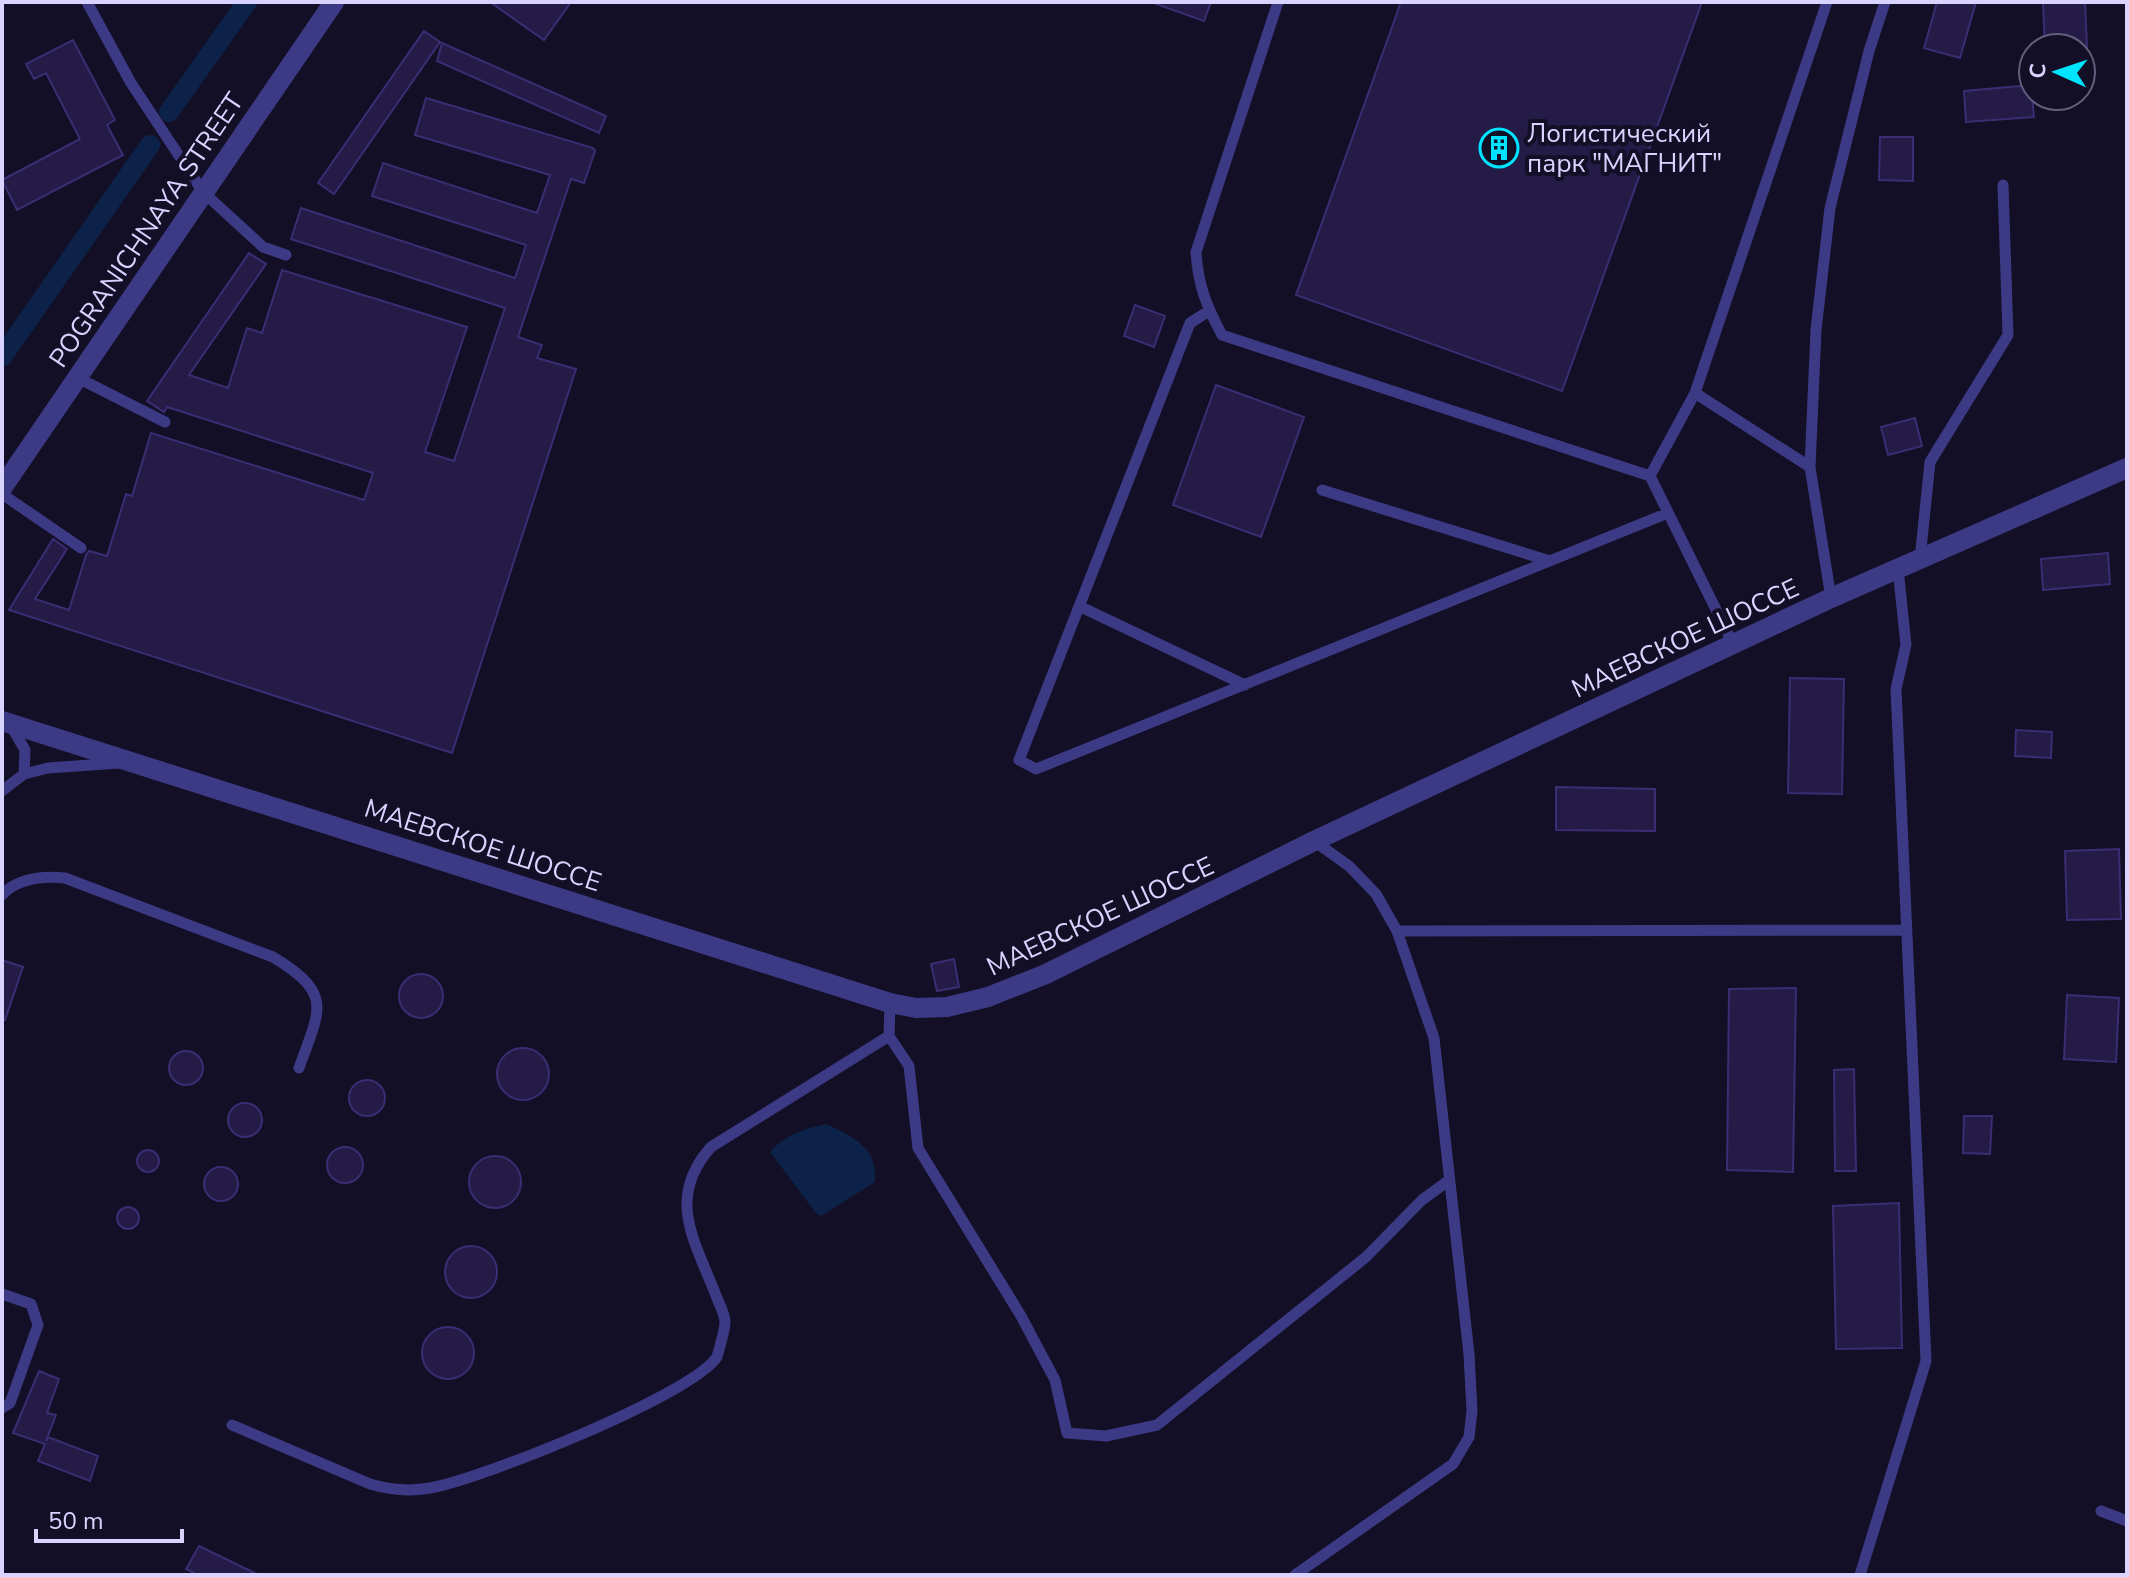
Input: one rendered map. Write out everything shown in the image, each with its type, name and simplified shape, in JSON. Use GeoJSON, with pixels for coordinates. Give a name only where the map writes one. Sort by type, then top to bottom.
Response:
{"type":"FeatureCollection","features":[{"type":"Feature","properties":{"kind":"street","name":"POGRANICHNAYA STREET"},"geometry":{"type":"LineString","coordinates":[[2,488],[334,2]]}},
{"type":"Feature","properties":{"kind":"street","name":"МАЕВСКОЕ ШОССЕ"},"geometry":{"type":"LineString","coordinates":[[6,722],[890,1003],[916,1008],[947,1007],[988,997],[1046,974],[1314,841],[1831,598],[2127,468]]}},
{"type":"Feature","properties":{"kind":"lane"},"geometry":{"type":"LineString","coordinates":[[87,2],[131,83],[203,192],[263,247],[286,255]]}},
{"type":"Feature","properties":{"kind":"lane"},"geometry":{"type":"LineString","coordinates":[[1278,2],[1196,252],[1198,282],[1222,335],[1650,476],[1733,644]]}},
{"type":"Feature","properties":{"kind":"lane"},"geometry":{"type":"LineString","coordinates":[[1650,476],[1695,393],[1827,2]]}},
{"type":"Feature","properties":{"kind":"lane"},"geometry":{"type":"LineString","coordinates":[[1831,598],[1810,467],[1816,330],[1830,208],[1869,51],[1885,2]]}},
{"type":"Feature","properties":{"kind":"lane"},"geometry":{"type":"LineString","coordinates":[[1920,559],[1930,462],[2008,335],[2003,185]]}},
{"type":"Feature","properties":{"kind":"lane"},"geometry":{"type":"LineString","coordinates":[[1209,311],[1190,323],[1019,760],[1036,769],[1668,513]]}},
{"type":"Feature","properties":{"kind":"lane"},"geometry":{"type":"LineString","coordinates":[[76,377],[165,422]]}},
{"type":"Feature","properties":{"kind":"lane"},"geometry":{"type":"LineString","coordinates":[[1695,393],[1810,467]]}},
{"type":"Feature","properties":{"kind":"lane"},"geometry":{"type":"LineString","coordinates":[[1322,490],[1550,561]]}},
{"type":"Feature","properties":{"kind":"lane"},"geometry":{"type":"LineString","coordinates":[[2,494],[81,548]]}},
{"type":"Feature","properties":{"kind":"lane"},"geometry":{"type":"LineString","coordinates":[[1860,1575],[1926,1361],[1896,689],[1906,645],[1898,569]]}},
{"type":"Feature","properties":{"kind":"lane"},"geometry":{"type":"LineString","coordinates":[[1081,607],[1245,685]]}},
{"type":"Feature","properties":{"kind":"lane"},"geometry":{"type":"LineString","coordinates":[[6,722],[25,750],[24,774]]}},
{"type":"Feature","properties":{"kind":"lane"},"geometry":{"type":"LineString","coordinates":[[2,791],[24,774],[48,768],[136,762]]}},
{"type":"Feature","properties":{"kind":"lane"},"geometry":{"type":"LineString","coordinates":[[1295,1575],[1453,1464],[1469,1437],[1472,1411],[1469,1354],[1434,1038],[1397,931],[1376,894],[1349,866],[1314,841]]}},
{"type":"Feature","properties":{"kind":"lane"},"geometry":{"type":"LineString","coordinates":[[2,895],[22,882],[46,876],[65,878],[273,957],[300,973],[316,998],[318,1013],[299,1068]]}},
{"type":"Feature","properties":{"kind":"lane"},"geometry":{"type":"LineString","coordinates":[[1397,931],[1907,930]]}},
{"type":"Feature","properties":{"kind":"lane"},"geometry":{"type":"LineString","coordinates":[[890,1003],[889,1036],[909,1066],[918,1148],[1021,1316],[1055,1380],[1067,1433],[1106,1436],[1157,1425],[1366,1257],[1422,1200],[1448,1181]]}},
{"type":"Feature","properties":{"kind":"lane"},"geometry":{"type":"LineString","coordinates":[[232,1425],[370,1484],[393,1491],[431,1488],[476,1476],[543,1450],[629,1412],[684,1382],[717,1357],[725,1320],[694,1245],[686,1212],[688,1184],[697,1162],[711,1147],[889,1036]]}},
{"type":"Feature","properties":{"kind":"lane"},"geometry":{"type":"LineString","coordinates":[[2,1294],[31,1304],[38,1325],[10,1403],[2,1408]]}},
{"type":"Feature","properties":{"kind":"lane"},"geometry":{"type":"LineString","coordinates":[[2101,1511],[2127,1521]]}},
{"type":"Feature","properties":{"kind":"water"},"geometry":{"type":"Polygon","coordinates":[[[827,1124],[855,1139],[868,1152],[873,1160],[875,1182],[821,1216],[770,1152],[796,1133],[827,1124]]]}},
{"type":"Feature","properties":{"kind":"building"},"geometry":{"type":"Polygon","coordinates":[[[490,2],[571,2],[544,40],[490,2]]]}},
{"type":"Feature","properties":{"kind":"building"},"geometry":{"type":"Polygon","coordinates":[[[1157,2],[1211,2],[1204,21],[1157,2]]]}},
{"type":"Feature","properties":{"kind":"building","name":"Логистический парк \"МАГНИТ\""},"geometry":{"type":"Polygon","coordinates":[[[1401,2],[1702,2],[1562,391],[1296,295],[1401,2]]]}},
{"type":"Feature","properties":{"kind":"building"},"geometry":{"type":"Polygon","coordinates":[[[1937,2],[1976,2],[1960,58],[1924,48],[1937,2]]]}},
{"type":"Feature","properties":{"kind":"building"},"geometry":{"type":"Polygon","coordinates":[[[2043,2],[2085,2],[2086,32],[2044,32],[2043,2]]]}},
{"type":"Feature","properties":{"kind":"building"},"geometry":{"type":"Polygon","coordinates":[[[424,31],[440,42],[334,194],[318,183],[424,31]]]}},
{"type":"Feature","properties":{"kind":"building"},"geometry":{"type":"Polygon","coordinates":[[[73,40],[115,120],[107,125],[123,155],[17,210],[2,180],[80,139],[46,73],[34,79],[26,64],[73,40]]]}},
{"type":"Feature","properties":{"kind":"building"},"geometry":{"type":"Polygon","coordinates":[[[442,43],[606,116],[599,133],[437,61],[442,43]]]}},
{"type":"Feature","properties":{"kind":"building"},"geometry":{"type":"Polygon","coordinates":[[[2017,86],[2017,112],[2034,112],[2034,117],[1966,122],[1964,91],[2017,86]]]}},
{"type":"Feature","properties":{"kind":"building"},"geometry":{"type":"Polygon","coordinates":[[[426,98],[595,151],[584,183],[571,179],[518,337],[542,345],[537,358],[576,369],[452,753],[9,610],[53,539],[67,549],[35,599],[69,610],[86,555],[89,551],[107,556],[126,494],[132,496],[151,433],[364,500],[373,473],[167,407],[164,412],[147,401],[249,253],[266,264],[189,375],[228,388],[247,328],[262,333],[282,270],[467,327],[425,452],[454,461],[505,308],[291,239],[301,208],[515,278],[526,245],[372,196],[383,163],[537,213],[550,175],[415,135],[426,98]]]}},
{"type":"Feature","properties":{"kind":"building"},"geometry":{"type":"Polygon","coordinates":[[[1880,137],[1913,137],[1913,181],[1879,180],[1880,137]]]}},
{"type":"Feature","properties":{"kind":"building"},"geometry":{"type":"Polygon","coordinates":[[[1135,305],[1165,316],[1154,347],[1124,336],[1135,305]]]}},
{"type":"Feature","properties":{"kind":"building"},"geometry":{"type":"Polygon","coordinates":[[[1216,385],[1304,417],[1261,537],[1173,505],[1216,385]]]}},
{"type":"Feature","properties":{"kind":"building"},"geometry":{"type":"Polygon","coordinates":[[[1915,418],[1922,446],[1888,455],[1881,427],[1915,418]]]}},
{"type":"Feature","properties":{"kind":"building"},"geometry":{"type":"Polygon","coordinates":[[[2108,553],[2110,584],[2043,590],[2041,559],[2108,553]]]}},
{"type":"Feature","properties":{"kind":"building"},"geometry":{"type":"Polygon","coordinates":[[[1790,678],[1844,679],[1842,794],[1788,793],[1790,678]]]}},
{"type":"Feature","properties":{"kind":"building"},"geometry":{"type":"Polygon","coordinates":[[[2016,730],[2052,732],[2051,758],[2015,756],[2016,730]]]}},
{"type":"Feature","properties":{"kind":"building"},"geometry":{"type":"Polygon","coordinates":[[[1556,787],[1655,789],[1655,831],[1556,830],[1556,787]]]}},
{"type":"Feature","properties":{"kind":"building"},"geometry":{"type":"Polygon","coordinates":[[[2119,849],[2121,919],[2067,920],[2065,851],[2119,849]]]}},
{"type":"Feature","properties":{"kind":"building"},"geometry":{"type":"Polygon","coordinates":[[[954,959],[959,987],[937,991],[931,964],[954,959]]]}},
{"type":"Feature","properties":{"kind":"building"},"geometry":{"type":"Polygon","coordinates":[[[2,960],[23,967],[5,1020],[2,1020],[2,960]]]}},
{"type":"Feature","properties":{"kind":"building"},"geometry":{"type":"Polygon","coordinates":[[[421,974],[437,980],[443,996],[437,1012],[421,1018],[405,1012],[399,996],[405,980],[421,974]]]}},
{"type":"Feature","properties":{"kind":"building"},"geometry":{"type":"Polygon","coordinates":[[[1796,988],[1793,1172],[1727,1170],[1729,989],[1796,988]]]}},
{"type":"Feature","properties":{"kind":"building"},"geometry":{"type":"Polygon","coordinates":[[[2067,995],[2119,998],[2116,1062],[2064,1059],[2067,995]]]}},
{"type":"Feature","properties":{"kind":"building"},"geometry":{"type":"Polygon","coordinates":[[[523,1048],[541,1056],[549,1074],[541,1092],[523,1100],[505,1092],[497,1074],[505,1056],[523,1048]]]}},
{"type":"Feature","properties":{"kind":"building"},"geometry":{"type":"Polygon","coordinates":[[[186,1051],[198,1056],[203,1068],[198,1080],[186,1085],[174,1080],[169,1068],[174,1056],[186,1051]]]}},
{"type":"Feature","properties":{"kind":"building"},"geometry":{"type":"Polygon","coordinates":[[[1854,1069],[1856,1171],[1835,1171],[1834,1070],[1854,1069]]]}},
{"type":"Feature","properties":{"kind":"building"},"geometry":{"type":"Polygon","coordinates":[[[367,1080],[380,1085],[385,1098],[380,1111],[367,1116],[354,1111],[349,1098],[354,1085],[367,1080]]]}},
{"type":"Feature","properties":{"kind":"building"},"geometry":{"type":"Polygon","coordinates":[[[245,1103],[257,1108],[262,1120],[257,1132],[245,1137],[233,1132],[228,1120],[233,1108],[245,1103]]]}},
{"type":"Feature","properties":{"kind":"building"},"geometry":{"type":"Polygon","coordinates":[[[1964,1116],[1992,1116],[1990,1154],[1963,1153],[1964,1116]]]}},
{"type":"Feature","properties":{"kind":"building"},"geometry":{"type":"Polygon","coordinates":[[[345,1147],[358,1152],[363,1165],[358,1178],[345,1183],[332,1178],[327,1165],[332,1152],[345,1147]]]}},
{"type":"Feature","properties":{"kind":"building"},"geometry":{"type":"Polygon","coordinates":[[[148,1150],[156,1153],[159,1161],[156,1169],[148,1172],[140,1169],[137,1161],[140,1153],[148,1150]]]}},
{"type":"Feature","properties":{"kind":"building"},"geometry":{"type":"Polygon","coordinates":[[[495,1156],[513,1164],[521,1182],[513,1200],[495,1208],[477,1200],[469,1182],[477,1164],[495,1156]]]}},
{"type":"Feature","properties":{"kind":"building"},"geometry":{"type":"Polygon","coordinates":[[[221,1167],[233,1172],[238,1184],[233,1196],[221,1201],[209,1196],[204,1184],[209,1172],[221,1167]]]}},
{"type":"Feature","properties":{"kind":"building"},"geometry":{"type":"Polygon","coordinates":[[[1899,1203],[1902,1348],[1836,1349],[1833,1206],[1899,1203]]]}},
{"type":"Feature","properties":{"kind":"building"},"geometry":{"type":"Polygon","coordinates":[[[128,1207],[136,1210],[139,1218],[136,1226],[128,1229],[120,1226],[117,1218],[120,1210],[128,1207]]]}},
{"type":"Feature","properties":{"kind":"building"},"geometry":{"type":"Polygon","coordinates":[[[471,1246],[489,1254],[497,1272],[489,1290],[471,1298],[453,1290],[445,1272],[453,1254],[471,1246]]]}},
{"type":"Feature","properties":{"kind":"building"},"geometry":{"type":"Polygon","coordinates":[[[448,1327],[466,1335],[474,1353],[466,1371],[448,1379],[430,1371],[422,1353],[430,1335],[448,1327]]]}},
{"type":"Feature","properties":{"kind":"building"},"geometry":{"type":"Polygon","coordinates":[[[39,1371],[59,1379],[47,1413],[56,1415],[46,1441],[48,1437],[98,1456],[90,1481],[38,1461],[45,1444],[13,1433],[39,1371]]]}},
{"type":"Feature","properties":{"kind":"building"},"geometry":{"type":"Polygon","coordinates":[[[199,1546],[259,1575],[198,1575],[186,1569],[199,1546]]]}},
{"type":"Feature","properties":{"kind":"waterway"},"geometry":{"type":"LineString","coordinates":[[169,112],[247,2]]}},
{"type":"Feature","properties":{"kind":"waterway"},"geometry":{"type":"LineString","coordinates":[[2,357],[150,145]]}},
{"type":"Feature","properties":{"kind":"place","name":"Логистический парк \"МАГНИТ\""},"geometry":{"type":"Point","coordinates":[1499,148]}}]}
